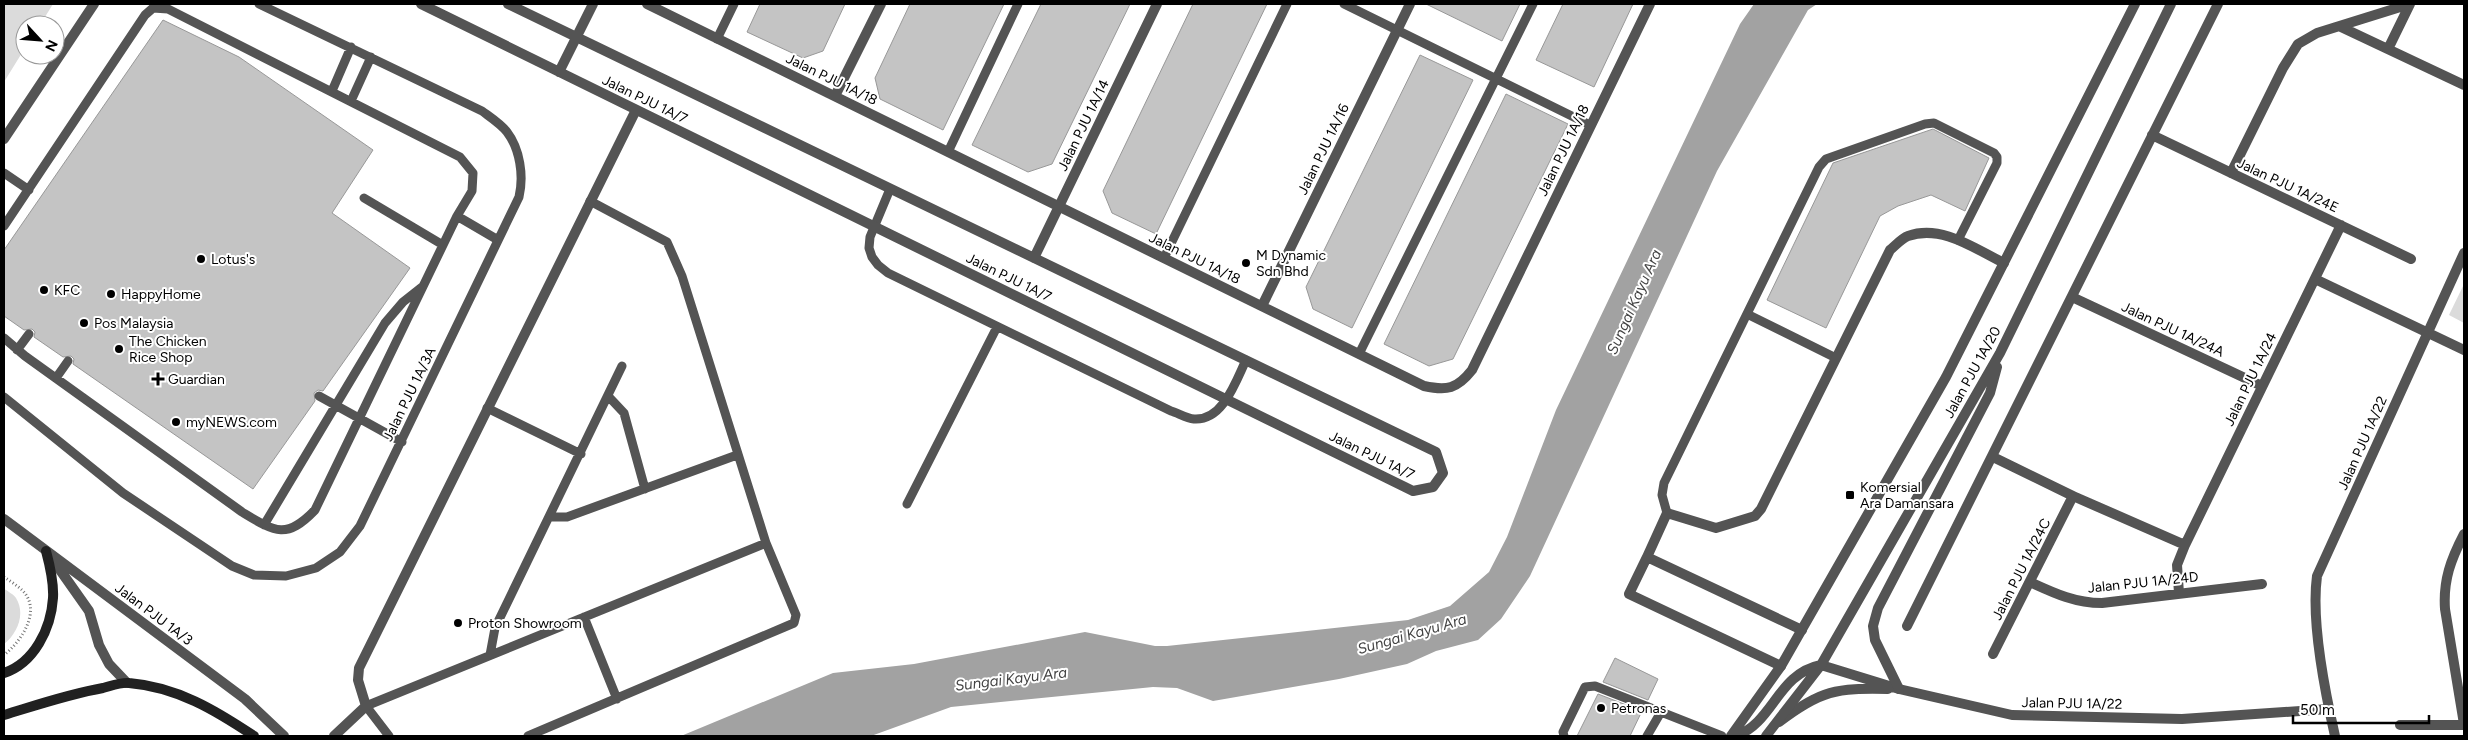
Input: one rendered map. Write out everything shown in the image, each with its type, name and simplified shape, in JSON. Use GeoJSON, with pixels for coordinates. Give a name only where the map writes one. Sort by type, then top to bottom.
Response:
{"type":"FeatureCollection","features":[{"type":"Feature","properties":{"kind":"main road"},"geometry":{"type":"LineString","coordinates":[[4,673],[17,668],[30,656],[47,625],[53,598],[51,570],[46,551]]}},
{"type":"Feature","properties":{"kind":"main road"},"geometry":{"type":"LineString","coordinates":[[4,715],[76,693],[127,683],[165,690],[191,699],[214,710],[249,735]]}},
{"type":"Feature","properties":{"kind":"street"},"geometry":{"type":"LineString","coordinates":[[4,139],[94,4]]}},
{"type":"Feature","properties":{"kind":"street","name":"Jalan PJU 1A/7"},"geometry":{"type":"LineString","coordinates":[[421,4],[1413,491],[1433,486],[1443,473],[1436,452],[508,4]]}},
{"type":"Feature","properties":{"kind":"street"},"geometry":{"type":"LineString","coordinates":[[559,72],[593,4]]}},
{"type":"Feature","properties":{"kind":"street","name":"Jalan PJU 1A/18"},"geometry":{"type":"LineString","coordinates":[[646,4],[1424,386],[1442,390],[1454,387],[1464,380],[1472,370],[1650,4]]}},
{"type":"Feature","properties":{"kind":"street"},"geometry":{"type":"LineString","coordinates":[[835,96],[881,4]]}},
{"type":"Feature","properties":{"kind":"street","name":"Jalan PJU 1A/14"},"geometry":{"type":"LineString","coordinates":[[1034,258],[1157,4]]}},
{"type":"Feature","properties":{"kind":"street","name":"Jalan PJU 1A/16"},"geometry":{"type":"LineString","coordinates":[[1262,306],[1410,4]]}},
{"type":"Feature","properties":{"kind":"street","name":"Jalan PJU 1A/20"},"geometry":{"type":"LineString","coordinates":[[1731,736],[1781,666],[1946,377],[2135,4]]}},
{"type":"Feature","properties":{"kind":"street","name":"Jalan PJU 1A/20"},"geometry":{"type":"LineString","coordinates":[[1766,736],[1821,665],[2000,354],[2171,4]]}},
{"type":"Feature","properties":{"kind":"street"},"geometry":{"type":"LineString","coordinates":[[1907,626],[2218,4]]}},
{"type":"Feature","properties":{"kind":"street"},"geometry":{"type":"LineString","coordinates":[[2231,173],[2290,54],[2306,38],[2410,4]]}},
{"type":"Feature","properties":{"kind":"street"},"geometry":{"type":"LineString","coordinates":[[2388,49],[2410,4]]}},
{"type":"Feature","properties":{"kind":"street"},"geometry":{"type":"LineString","coordinates":[[2341,27],[2464,85]]}},
{"type":"Feature","properties":{"kind":"street"},"geometry":{"type":"LineString","coordinates":[[334,736],[366,706],[358,680],[359,668],[636,110]]}},
{"type":"Feature","properties":{"kind":"street","name":"Jalan PJU 1A/24E"},"geometry":{"type":"LineString","coordinates":[[2152,135],[2411,259]]}},
{"type":"Feature","properties":{"kind":"street","name":"Jalan PJU 1A/24"},"geometry":{"type":"LineString","coordinates":[[2179,593],[2177,565],[2185,544],[2341,225]]}},
{"type":"Feature","properties":{"kind":"street"},"geometry":{"type":"LineString","coordinates":[[1781,666],[1629,594],[1667,513],[1716,528],[1755,516],[1761,509],[1890,250],[1907,236],[1928,232],[1958,240],[2004,263]]}},
{"type":"Feature","properties":{"kind":"street","name":"Jalan PJU 1A/22"},"geometry":{"type":"LineString","coordinates":[[2335,736],[2329,709],[2314,599],[2317,576],[2464,253]]}},
{"type":"Feature","properties":{"kind":"street"},"geometry":{"type":"LineString","coordinates":[[2315,279],[2464,350]]}},
{"type":"Feature","properties":{"kind":"street","name":"Jalan PJU 1A/24A"},"geometry":{"type":"LineString","coordinates":[[2072,297],[2262,386]]}},
{"type":"Feature","properties":{"kind":"street"},"geometry":{"type":"LineString","coordinates":[[1774,726],[1808,702],[1838,690],[1899,689],[1875,640],[1873,626],[1878,608],[1990,393],[2000,354]]}},
{"type":"Feature","properties":{"kind":"street"},"geometry":{"type":"LineString","coordinates":[[1993,457],[2073,496],[2185,544]]}},
{"type":"Feature","properties":{"kind":"street","name":"Jalan PJU 1A/24C"},"geometry":{"type":"LineString","coordinates":[[1994,654],[2073,496]]}},
{"type":"Feature","properties":{"kind":"street","name":"Jalan PJU 1A/3"},"geometry":{"type":"LineString","coordinates":[[4,519],[245,699],[284,736]]}},
{"type":"Feature","properties":{"kind":"street"},"geometry":{"type":"LineString","coordinates":[[2400,725],[2464,725],[2445,609],[2444,589],[2448,569],[2463,537]]}},
{"type":"Feature","properties":{"kind":"street"},"geometry":{"type":"LineString","coordinates":[[46,551],[89,611],[99,645],[109,664],[127,683]]}},
{"type":"Feature","properties":{"kind":"street"},"geometry":{"type":"LineString","coordinates":[[1647,557],[1802,630]]}},
{"type":"Feature","properties":{"kind":"street","name":"Jalan PJU 1A/24D"},"geometry":{"type":"LineString","coordinates":[[2030,582],[2065,598],[2084,603],[2102,603],[2262,584]]}},
{"type":"Feature","properties":{"kind":"street"},"geometry":{"type":"LineString","coordinates":[[1736,736],[1747,732],[1788,683],[1799,673],[1806,668],[1821,665]]}},
{"type":"Feature","properties":{"kind":"street","name":"Jalan PJU 1A/22"},"geometry":{"type":"LineString","coordinates":[[1821,665],[1899,689],[2012,715],[2182,719],[2329,709]]}},
{"type":"Feature","properties":{"kind":"lane","name":"Jalan PJU 1A/3A"},"geometry":{"type":"LineString","coordinates":[[4,397],[123,493],[232,566],[254,576],[286,576],[316,568],[340,552],[360,526],[519,196],[522,183],[516,148],[506,130],[482,111],[259,4]]}},
{"type":"Feature","properties":{"kind":"lane"},"geometry":{"type":"LineString","coordinates":[[717,38],[734,4]]}},
{"type":"Feature","properties":{"kind":"lane"},"geometry":{"type":"LineString","coordinates":[[948,152],[1018,4]]}},
{"type":"Feature","properties":{"kind":"lane"},"geometry":{"type":"LineString","coordinates":[[1164,258],[1287,4]]}},
{"type":"Feature","properties":{"kind":"lane"},"geometry":{"type":"LineString","coordinates":[[1344,4],[1590,125]]}},
{"type":"Feature","properties":{"kind":"lane"},"geometry":{"type":"LineString","coordinates":[[1359,354],[1533,4]]}},
{"type":"Feature","properties":{"kind":"lane"},"geometry":{"type":"LineString","coordinates":[[4,226],[145,15],[153,8],[168,9],[460,157],[472,173],[472,191],[457,216],[315,510],[301,525],[288,530],[264,525],[242,512],[17,350],[4,338]]}},
{"type":"Feature","properties":{"kind":"lane"},"geometry":{"type":"LineString","coordinates":[[332,91],[351,47]]}},
{"type":"Feature","properties":{"kind":"lane"},"geometry":{"type":"LineString","coordinates":[[351,101],[371,57]]}},
{"type":"Feature","properties":{"kind":"lane"},"geometry":{"type":"LineString","coordinates":[[1667,513],[1662,495],[1664,483],[1819,167],[1826,159],[1925,124],[1934,123],[1994,153],[1997,157],[1997,163],[1958,240]]}},
{"type":"Feature","properties":{"kind":"lane"},"geometry":{"type":"LineString","coordinates":[[4,173],[29,190]]}},
{"type":"Feature","properties":{"kind":"lane"},"geometry":{"type":"LineString","coordinates":[[890,189],[873,226],[869,248],[872,257],[878,265],[888,273],[1171,411],[1193,419],[1205,417],[1227,400],[1246,360]]}},
{"type":"Feature","properties":{"kind":"lane"},"geometry":{"type":"LineString","coordinates":[[364,198],[443,245]]}},
{"type":"Feature","properties":{"kind":"lane"},"geometry":{"type":"LineString","coordinates":[[528,736],[794,623],[796,615],[766,543],[682,276],[672,250],[659,236],[590,201]]}},
{"type":"Feature","properties":{"kind":"lane"},"geometry":{"type":"LineString","coordinates":[[457,216],[498,240]]}},
{"type":"Feature","properties":{"kind":"lane"},"geometry":{"type":"LineString","coordinates":[[264,525],[385,323],[403,302],[424,285]]}},
{"type":"Feature","properties":{"kind":"lane"},"geometry":{"type":"LineString","coordinates":[[1747,314],[1836,358]]}},
{"type":"Feature","properties":{"kind":"lane"},"geometry":{"type":"LineString","coordinates":[[907,504],[997,327]]}},
{"type":"Feature","properties":{"kind":"lane"},"geometry":{"type":"LineString","coordinates":[[17,350],[29,334]]}},
{"type":"Feature","properties":{"kind":"lane"},"geometry":{"type":"LineString","coordinates":[[56,378],[68,361]]}},
{"type":"Feature","properties":{"kind":"lane"},"geometry":{"type":"LineString","coordinates":[[490,655],[495,628],[551,517],[622,366]]}},
{"type":"Feature","properties":{"kind":"lane"},"geometry":{"type":"LineString","coordinates":[[319,396],[402,442]]}},
{"type":"Feature","properties":{"kind":"lane"},"geometry":{"type":"LineString","coordinates":[[609,397],[624,413],[645,489]]}},
{"type":"Feature","properties":{"kind":"lane"},"geometry":{"type":"LineString","coordinates":[[488,408],[581,454]]}},
{"type":"Feature","properties":{"kind":"lane"},"geometry":{"type":"LineString","coordinates":[[551,517],[567,517],[737,455]]}},
{"type":"Feature","properties":{"kind":"lane"},"geometry":{"type":"LineString","coordinates":[[389,736],[366,706],[766,543]]}},
{"type":"Feature","properties":{"kind":"lane"},"geometry":{"type":"LineString","coordinates":[[584,617],[617,699]]}},
{"type":"Feature","properties":{"kind":"lane"},"geometry":{"type":"LineString","coordinates":[[1564,736],[1563,732],[1585,687],[1595,686],[1722,736]]}},
{"type":"Feature","properties":{"kind":"lane"},"geometry":{"type":"LineString","coordinates":[[1647,736],[1661,712]]}},
{"type":"Feature","properties":{"kind":"path"},"geometry":{"type":"LineString","coordinates":[[4,577],[23,591],[30,602],[30,617],[26,628],[17,642],[4,655]]}},
{"type":"Feature","properties":{"kind":"shaded area"},"geometry":{"type":"Polygon","coordinates":[[[4,4],[53,4],[46,15],[15,15],[15,64],[4,82],[4,4]]]}},
{"type":"Feature","properties":{"kind":"shaded area"},"geometry":{"type":"Polygon","coordinates":[[[2464,284],[2464,323],[2449,315],[2464,284]]]}},
{"type":"Feature","properties":{"kind":"shaded area"},"geometry":{"type":"Polygon","coordinates":[[[4,589],[16,598],[19,604],[20,617],[13,635],[4,644],[4,589]]]}},
{"type":"Feature","properties":{"kind":"water","name":"Sungai Kayu Ara"},"geometry":{"type":"Polygon","coordinates":[[[1754,4],[1817,4],[1808,10],[1717,171],[1530,576],[1501,619],[1478,640],[1436,651],[1407,664],[1339,679],[1213,701],[1177,688],[1153,687],[951,707],[871,736],[681,736],[833,673],[914,664],[1085,632],[1155,646],[1167,646],[1408,620],[1450,606],[1489,572],[1507,537],[1556,410],[1740,24],[1754,4]]]}},
{"type":"Feature","properties":{"kind":"building"},"geometry":{"type":"Polygon","coordinates":[[[760,4],[845,4],[823,51],[803,58],[747,32],[760,4]]]}},
{"type":"Feature","properties":{"kind":"building"},"geometry":{"type":"Polygon","coordinates":[[[910,4],[1004,4],[943,130],[880,99],[875,78],[910,4]]]}},
{"type":"Feature","properties":{"kind":"building"},"geometry":{"type":"Polygon","coordinates":[[[1041,4],[1130,4],[1052,164],[1028,172],[972,145],[1041,4]]]}},
{"type":"Feature","properties":{"kind":"building"},"geometry":{"type":"Polygon","coordinates":[[[1193,4],[1267,4],[1156,234],[1112,213],[1103,191],[1193,4]]]}},
{"type":"Feature","properties":{"kind":"building"},"geometry":{"type":"Polygon","coordinates":[[[1426,4],[1520,4],[1502,41],[1426,4]]]}},
{"type":"Feature","properties":{"kind":"building"},"geometry":{"type":"Polygon","coordinates":[[[1563,4],[1633,4],[1594,87],[1536,60],[1563,4]]]}},
{"type":"Feature","properties":{"kind":"building","name":"Lotus's"},"geometry":{"type":"Polygon","coordinates":[[[163,20],[239,57],[373,150],[332,213],[410,268],[323,391],[318,390],[314,393],[315,401],[253,489],[73,364],[74,359],[71,356],[63,357],[34,337],[35,332],[32,329],[24,330],[4,316],[4,250],[163,20]]]}},
{"type":"Feature","properties":{"kind":"building"},"geometry":{"type":"Polygon","coordinates":[[[1420,55],[1473,80],[1352,328],[1313,309],[1306,287],[1420,55]]]}},
{"type":"Feature","properties":{"kind":"building"},"geometry":{"type":"Polygon","coordinates":[[[1506,94],[1568,124],[1453,359],[1429,366],[1384,344],[1506,94]]]}},
{"type":"Feature","properties":{"kind":"building"},"geometry":{"type":"Polygon","coordinates":[[[1933,129],[1989,158],[1965,211],[1931,195],[1898,206],[1880,216],[1826,328],[1767,300],[1833,163],[1933,129]]]}},
{"type":"Feature","properties":{"kind":"building"},"geometry":{"type":"Polygon","coordinates":[[[1615,658],[1658,679],[1648,700],[1603,682],[1615,658]]]}},
{"type":"Feature","properties":{"kind":"building"},"geometry":{"type":"Polygon","coordinates":[[[1598,694],[1642,711],[1630,736],[1577,736],[1598,694]]]}},
{"type":"Feature","properties":{"kind":"place","name":"Lotus's"},"geometry":{"type":"Point","coordinates":[201,259]}},
{"type":"Feature","properties":{"kind":"place","name":"M Dynamic Sdn Bhd"},"geometry":{"type":"Point","coordinates":[1246,263]}},
{"type":"Feature","properties":{"kind":"place","name":"KFC"},"geometry":{"type":"Point","coordinates":[44,290]}},
{"type":"Feature","properties":{"kind":"place","name":"HappyHome"},"geometry":{"type":"Point","coordinates":[111,294]}},
{"type":"Feature","properties":{"kind":"place","name":"Pos Malaysia"},"geometry":{"type":"Point","coordinates":[84,323]}},
{"type":"Feature","properties":{"kind":"place","name":"The Chicken Rice Shop"},"geometry":{"type":"Point","coordinates":[119,349]}},
{"type":"Feature","properties":{"kind":"place","name":"Guardian"},"geometry":{"type":"Point","coordinates":[158,379]}},
{"type":"Feature","properties":{"kind":"place","name":"myNEWS.com"},"geometry":{"type":"Point","coordinates":[176,422]}},
{"type":"Feature","properties":{"kind":"place","name":"Komersial Ara Damansara"},"geometry":{"type":"Point","coordinates":[1850,495]}},
{"type":"Feature","properties":{"kind":"place","name":"Proton Showroom"},"geometry":{"type":"Point","coordinates":[458,623]}},
{"type":"Feature","properties":{"kind":"place","name":"Petronas"},"geometry":{"type":"Point","coordinates":[1601,708]}}]}
